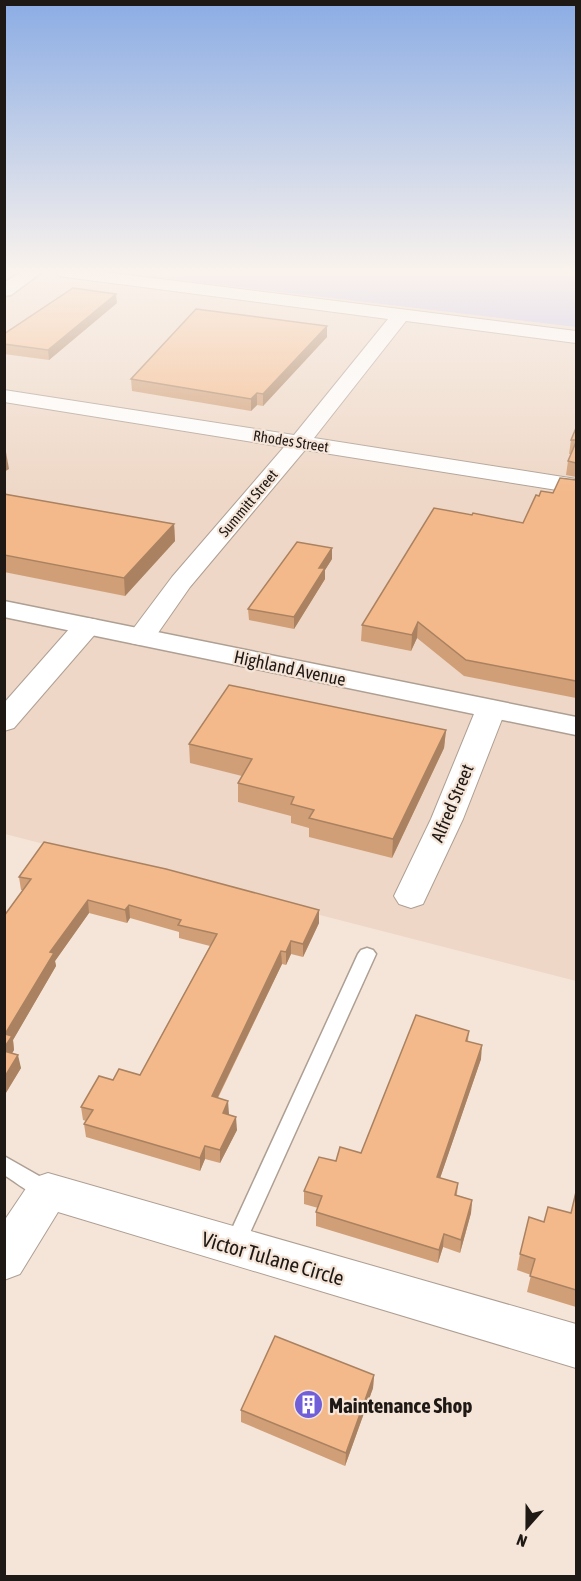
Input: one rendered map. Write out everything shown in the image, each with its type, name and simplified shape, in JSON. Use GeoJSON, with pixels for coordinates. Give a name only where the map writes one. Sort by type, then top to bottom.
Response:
{"type":"FeatureCollection","features":[{"type":"Feature","properties":{"kind":"main road","name":"Highland Avenue"},"geometry":{"type":"LineString","coordinates":[[4,609],[576,726]]}},
{"type":"Feature","properties":{"kind":"street","name":"Summitt Street"},"geometry":{"type":"LineString","coordinates":[[141,637],[181,582],[300,442],[377,346]]}},
{"type":"Feature","properties":{"kind":"street","name":"Rhodes Street"},"geometry":{"type":"LineString","coordinates":[[4,396],[576,486]]}},
{"type":"Feature","properties":{"kind":"street"},"geometry":{"type":"LineString","coordinates":[[4,722],[87,626]]}},
{"type":"Feature","properties":{"kind":"street","name":"Alfred Street"},"geometry":{"type":"LineString","coordinates":[[411,896],[447,819],[491,709]]}},
{"type":"Feature","properties":{"kind":"street"},"geometry":{"type":"LineString","coordinates":[[4,1260],[48,1191]]}},
{"type":"Feature","properties":{"kind":"street","name":"Victor Tulane Circle"},"geometry":{"type":"LineString","coordinates":[[48,1191],[576,1346]]}},
{"type":"Feature","properties":{"kind":"lane"},"geometry":{"type":"LineString","coordinates":[[234,1246],[367,954]]}},
{"type":"Feature","properties":{"kind":"lane"},"geometry":{"type":"LineString","coordinates":[[4,1164],[48,1191]]}},
{"type":"Feature","properties":{"kind":"shaded area"},"geometry":{"type":"Polygon","coordinates":[[[4,346],[576,346],[576,981],[5,834],[4,346]]]}},
{"type":"Feature","properties":{"kind":"building"},"geometry":{"type":"Polygon","coordinates":[[[17,346],[53,346],[48,350],[17,346]]]}},
{"type":"Feature","properties":{"kind":"building"},"geometry":{"type":"Polygon","coordinates":[[[162,346],[308,346],[263,394],[257,393],[251,399],[131,379],[162,346]]]}},
{"type":"Feature","properties":{"kind":"building"},"geometry":{"type":"Polygon","coordinates":[[[576,428],[576,440],[571,440],[576,428]]]}},
{"type":"Feature","properties":{"kind":"building"},"geometry":{"type":"Polygon","coordinates":[[[576,442],[576,463],[568,461],[576,442]]]}},
{"type":"Feature","properties":{"kind":"building"},"geometry":{"type":"Polygon","coordinates":[[[560,478],[576,480],[576,681],[466,660],[418,622],[412,635],[362,625],[434,508],[523,523],[536,495],[539,496],[541,491],[553,493],[560,478]]]}},
{"type":"Feature","properties":{"kind":"building"},"geometry":{"type":"Polygon","coordinates":[[[4,494],[174,524],[124,578],[4,555],[4,494]]]}},
{"type":"Feature","properties":{"kind":"building"},"geometry":{"type":"Polygon","coordinates":[[[297,542],[332,548],[319,568],[325,568],[294,617],[248,609],[297,542]]]}},
{"type":"Feature","properties":{"kind":"building"},"geometry":{"type":"Polygon","coordinates":[[[229,685],[446,730],[393,839],[309,818],[314,810],[291,804],[294,797],[238,783],[252,759],[189,744],[229,685]]]}},
{"type":"Feature","properties":{"kind":"building"},"geometry":{"type":"Polygon","coordinates":[[[44,842],[166,869],[319,910],[303,944],[291,941],[286,952],[281,951],[212,1096],[228,1101],[223,1113],[236,1117],[220,1150],[205,1146],[200,1158],[84,1124],[93,1110],[81,1107],[99,1076],[113,1080],[119,1069],[140,1075],[217,934],[178,925],[181,920],[129,905],[125,910],[88,900],[50,952],[54,953],[5,1034],[12,1036],[4,1048],[4,916],[31,879],[19,877],[44,842]]]}},
{"type":"Feature","properties":{"kind":"building"},"geometry":{"type":"Polygon","coordinates":[[[416,1015],[469,1031],[466,1041],[482,1045],[437,1177],[458,1183],[455,1195],[472,1200],[461,1240],[444,1234],[439,1250],[316,1212],[322,1196],[304,1191],[319,1157],[336,1161],[340,1147],[361,1153],[416,1015]]]}},
{"type":"Feature","properties":{"kind":"building"},"geometry":{"type":"Polygon","coordinates":[[[4,1051],[18,1055],[4,1078],[4,1051]]]}},
{"type":"Feature","properties":{"kind":"building"},"geometry":{"type":"Polygon","coordinates":[[[576,1192],[576,1290],[530,1276],[535,1259],[520,1254],[529,1217],[544,1222],[548,1207],[571,1213],[576,1192]]]}},
{"type":"Feature","properties":{"kind":"building","name":"Maintenance Shop"},"geometry":{"type":"Polygon","coordinates":[[[275,1336],[374,1375],[346,1453],[241,1410],[275,1336]]]}},
{"type":"Feature","properties":{"kind":"place","name":"Maintenance Shop"},"geometry":{"type":"Point","coordinates":[308,1405]}}]}
